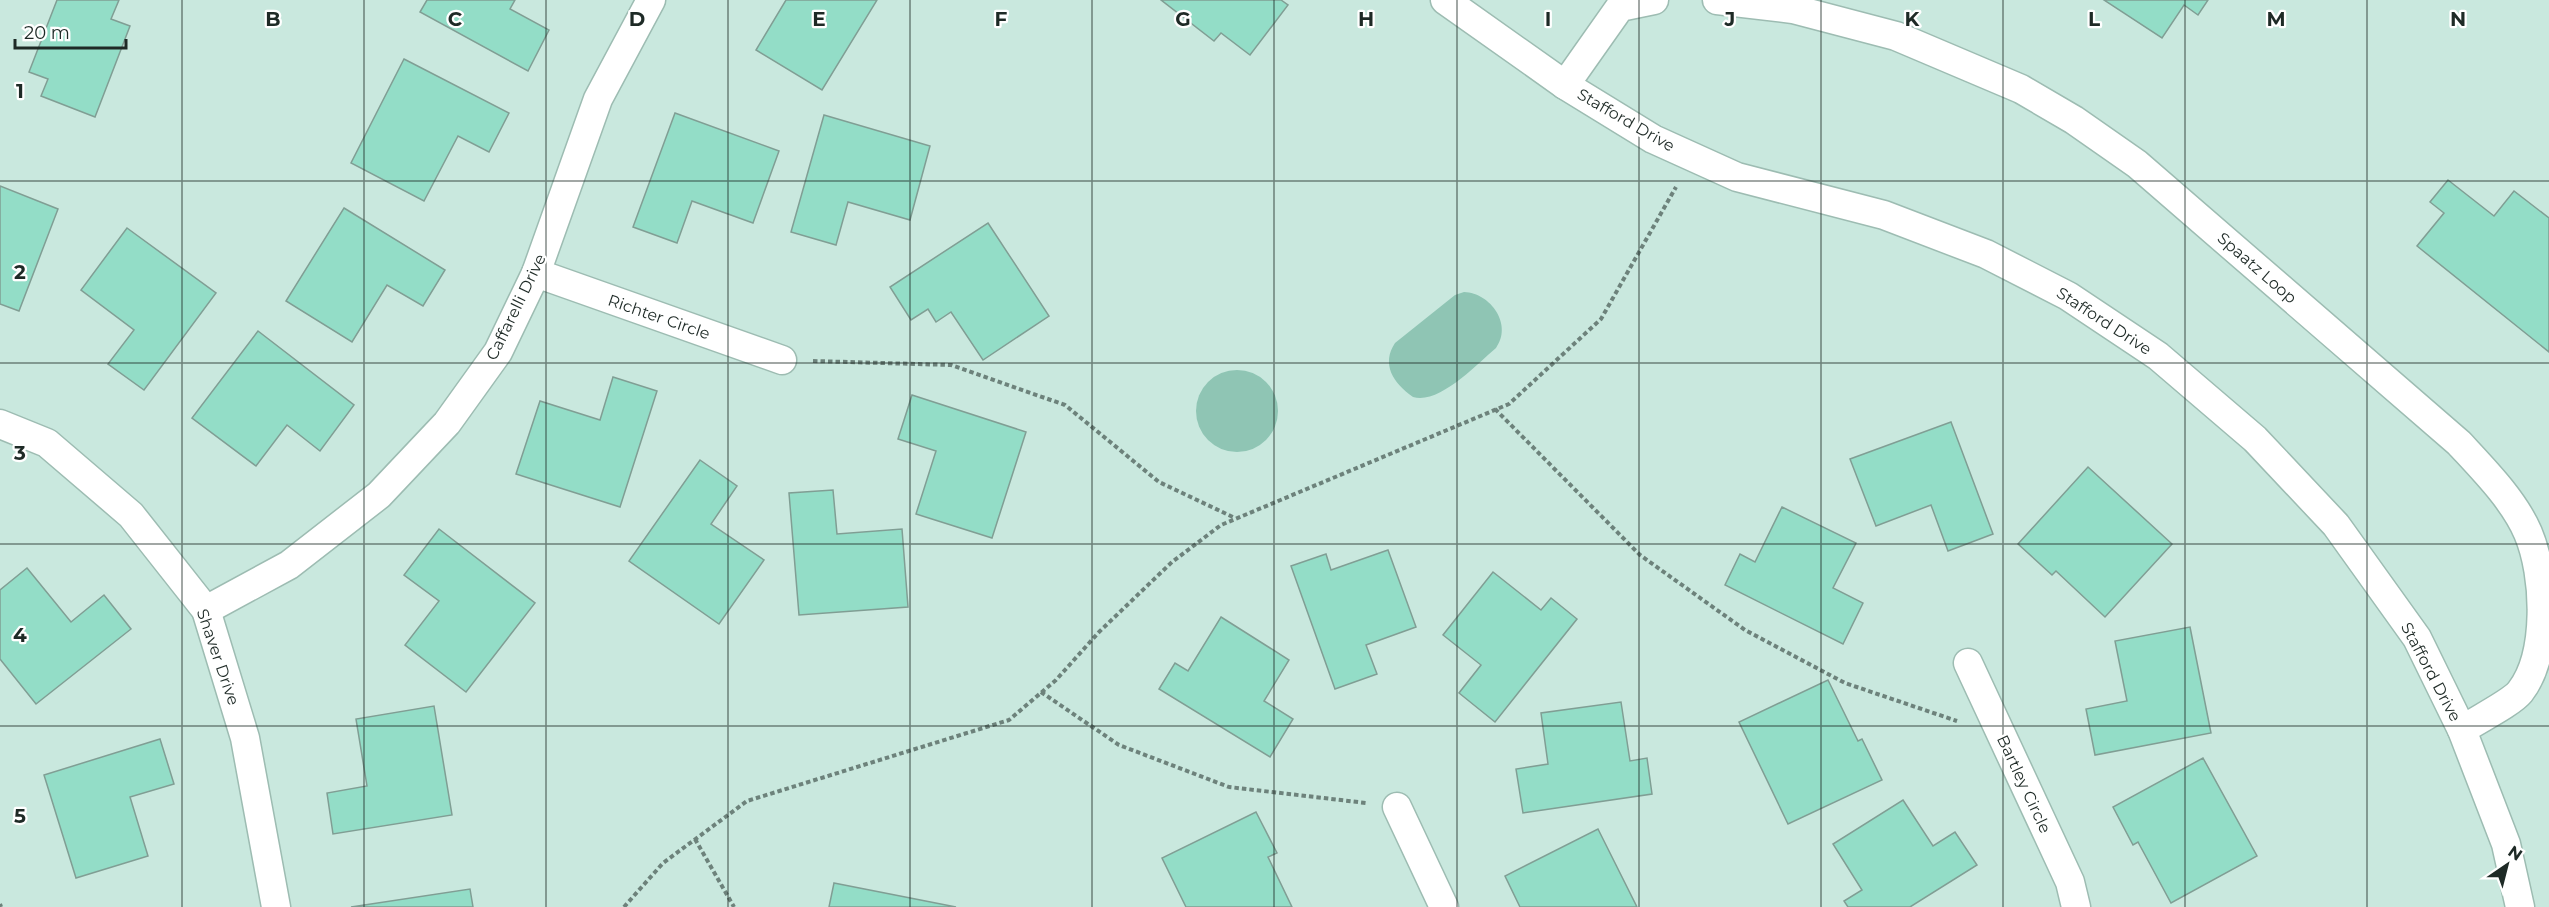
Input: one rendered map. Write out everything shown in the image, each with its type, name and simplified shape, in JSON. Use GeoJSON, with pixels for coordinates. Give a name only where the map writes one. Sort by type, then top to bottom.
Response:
{"type":"FeatureCollection","features":[{"type":"Feature","properties":{"kind":"street","name":"Caffarelli Drive"},"geometry":{"type":"LineString","coordinates":[[206,610],[289,565],[379,495],[447,423],[498,352],[536,273],[598,99],[651,0]]}},
{"type":"Feature","properties":{"kind":"street","name":"Stafford Drive"},"geometry":{"type":"LineString","coordinates":[[1445,0],[1565,85],[1653,139],[1737,177],[1884,215],[1986,254],[2068,296],[2158,356],[2255,439],[2336,525],[2417,638],[2462,730],[2506,844],[2520,907]]}},
{"type":"Feature","properties":{"kind":"street"},"geometry":{"type":"LineString","coordinates":[[1565,85],[1620,7],[1653,0]]}},
{"type":"Feature","properties":{"kind":"street","name":"Spaatz Loop"},"geometry":{"type":"LineString","coordinates":[[1717,0],[1793,9],[1896,36],[2021,89],[2074,120],[2137,164],[2459,443],[2494,480],[2528,533],[2542,588],[2542,631],[2534,663],[2519,693],[2462,730]]}},
{"type":"Feature","properties":{"kind":"street","name":"Richter Circle"},"geometry":{"type":"LineString","coordinates":[[536,273],[782,360]]}},
{"type":"Feature","properties":{"kind":"street","name":"Shaver Drive"},"geometry":{"type":"LineString","coordinates":[[0,424],[47,443],[131,515],[206,610],[245,738],[276,907]]}},
{"type":"Feature","properties":{"kind":"street","name":"Bartley Circle"},"geometry":{"type":"LineString","coordinates":[[1968,663],[2070,882],[2076,907]]}},
{"type":"Feature","properties":{"kind":"street"},"geometry":{"type":"LineString","coordinates":[[1397,807],[1444,907]]}},
{"type":"Feature","properties":{"kind":"path"},"geometry":{"type":"LineString","coordinates":[[624,907],[663,863],[747,801],[1009,720],[1041,692],[1172,562],[1221,525],[1509,404],[1601,319],[1694,157]]}},
{"type":"Feature","properties":{"kind":"path"},"geometry":{"type":"LineString","coordinates":[[782,360],[951,364],[1065,405],[1159,482],[1235,518]]}},
{"type":"Feature","properties":{"kind":"path"},"geometry":{"type":"LineString","coordinates":[[1495,409],[1640,555],[1745,630],[1845,683],[2001,736]]}},
{"type":"Feature","properties":{"kind":"path"},"geometry":{"type":"LineString","coordinates":[[1041,692],[1119,745],[1229,787],[1397,807]]}},
{"type":"Feature","properties":{"kind":"path"},"geometry":{"type":"LineString","coordinates":[[695,839],[734,907]]}},
{"type":"Feature","properties":{"kind":"green space"},"geometry":{"type":"Polygon","coordinates":[[[1464,292],[1483,298],[1490,304],[1500,320],[1501,339],[1496,348],[1457,382],[1434,395],[1423,398],[1413,397],[1400,386],[1391,373],[1389,358],[1391,351],[1395,343],[1455,295],[1464,292]]]}},
{"type":"Feature","properties":{"kind":"green space"},"geometry":{"type":"Polygon","coordinates":[[[1237,370],[1253,373],[1266,382],[1275,395],[1278,411],[1275,427],[1266,440],[1253,449],[1237,452],[1221,449],[1208,440],[1199,427],[1196,411],[1199,395],[1208,382],[1221,373],[1237,370]]]}},
{"type":"Feature","properties":{"kind":"building"},"geometry":{"type":"Polygon","coordinates":[[[57,0],[119,0],[111,19],[130,26],[95,117],[41,96],[48,79],[29,72],[57,0]]]}},
{"type":"Feature","properties":{"kind":"building"},"geometry":{"type":"Polygon","coordinates":[[[427,0],[515,0],[510,9],[549,30],[528,71],[420,12],[427,0]]]}},
{"type":"Feature","properties":{"kind":"building"},"geometry":{"type":"Polygon","coordinates":[[[786,0],[877,0],[822,90],[756,50],[786,0]]]}},
{"type":"Feature","properties":{"kind":"building"},"geometry":{"type":"Polygon","coordinates":[[[1161,0],[1281,0],[1288,5],[1250,55],[1221,33],[1214,41],[1161,0]]]}},
{"type":"Feature","properties":{"kind":"building"},"geometry":{"type":"Polygon","coordinates":[[[2104,0],[2208,0],[2198,15],[2184,5],[2162,38],[2104,0]]]}},
{"type":"Feature","properties":{"kind":"building"},"geometry":{"type":"Polygon","coordinates":[[[404,59],[509,113],[489,152],[458,136],[424,201],[351,163],[404,59]]]}},
{"type":"Feature","properties":{"kind":"building"},"geometry":{"type":"Polygon","coordinates":[[[675,113],[779,151],[753,223],[692,201],[677,243],[633,227],[675,113]]]}},
{"type":"Feature","properties":{"kind":"building"},"geometry":{"type":"Polygon","coordinates":[[[824,115],[930,146],[910,220],[848,202],[836,245],[791,232],[824,115]]]}},
{"type":"Feature","properties":{"kind":"building"},"geometry":{"type":"Polygon","coordinates":[[[2448,180],[2494,216],[2514,191],[2549,218],[2549,352],[2417,246],[2444,213],[2430,202],[2448,180]]]}},
{"type":"Feature","properties":{"kind":"building"},"geometry":{"type":"Polygon","coordinates":[[[0,186],[58,209],[19,311],[0,304],[0,186]]]}},
{"type":"Feature","properties":{"kind":"building"},"geometry":{"type":"Polygon","coordinates":[[[344,208],[445,270],[423,306],[387,285],[352,342],[286,301],[344,208]]]}},
{"type":"Feature","properties":{"kind":"building"},"geometry":{"type":"Polygon","coordinates":[[[988,223],[1049,316],[983,360],[951,312],[936,322],[928,309],[911,320],[890,287],[988,223]]]}},
{"type":"Feature","properties":{"kind":"building"},"geometry":{"type":"Polygon","coordinates":[[[127,228],[216,293],[144,390],[108,364],[134,330],[81,290],[127,228]]]}},
{"type":"Feature","properties":{"kind":"building"},"geometry":{"type":"Polygon","coordinates":[[[258,331],[354,405],[320,451],[287,425],[256,466],[192,418],[258,331]]]}},
{"type":"Feature","properties":{"kind":"building"},"geometry":{"type":"Polygon","coordinates":[[[613,377],[657,391],[620,507],[516,474],[540,401],[600,420],[613,377]]]}},
{"type":"Feature","properties":{"kind":"building"},"geometry":{"type":"Polygon","coordinates":[[[912,395],[1026,432],[992,538],[916,514],[936,451],[898,439],[912,395]]]}},
{"type":"Feature","properties":{"kind":"building"},"geometry":{"type":"Polygon","coordinates":[[[1951,422],[1993,534],[1948,551],[1931,505],[1876,526],[1850,459],[1951,422]]]}},
{"type":"Feature","properties":{"kind":"building"},"geometry":{"type":"Polygon","coordinates":[[[700,460],[737,486],[711,524],[764,560],[719,624],[629,561],[700,460]]]}},
{"type":"Feature","properties":{"kind":"building"},"geometry":{"type":"Polygon","coordinates":[[[2088,467],[2172,544],[2105,617],[2056,571],[2052,575],[2018,544],[2088,467]]]}},
{"type":"Feature","properties":{"kind":"building"},"geometry":{"type":"Polygon","coordinates":[[[833,490],[837,534],[902,529],[908,607],[799,615],[789,493],[833,490]]]}},
{"type":"Feature","properties":{"kind":"building"},"geometry":{"type":"Polygon","coordinates":[[[1782,507],[1856,543],[1833,588],[1863,603],[1843,644],[1725,585],[1740,554],[1755,562],[1782,507]]]}},
{"type":"Feature","properties":{"kind":"building"},"geometry":{"type":"Polygon","coordinates":[[[439,529],[535,603],[466,692],[405,645],[439,601],[404,575],[439,529]]]}},
{"type":"Feature","properties":{"kind":"building"},"geometry":{"type":"Polygon","coordinates":[[[1388,550],[1416,627],[1366,645],[1377,674],[1335,689],[1291,566],[1326,554],[1331,570],[1388,550]]]}},
{"type":"Feature","properties":{"kind":"building"},"geometry":{"type":"Polygon","coordinates":[[[27,568],[71,622],[104,595],[131,629],[36,704],[0,659],[0,590],[27,568]]]}},
{"type":"Feature","properties":{"kind":"building"},"geometry":{"type":"Polygon","coordinates":[[[1493,572],[1541,610],[1551,598],[1577,619],[1495,722],[1459,693],[1481,665],[1443,635],[1493,572]]]}},
{"type":"Feature","properties":{"kind":"building"},"geometry":{"type":"Polygon","coordinates":[[[1221,617],[1289,660],[1264,701],[1293,719],[1270,757],[1159,689],[1175,663],[1188,671],[1221,617]]]}},
{"type":"Feature","properties":{"kind":"building"},"geometry":{"type":"Polygon","coordinates":[[[2190,627],[2211,733],[2095,755],[2086,709],[2127,701],[2115,641],[2190,627]]]}},
{"type":"Feature","properties":{"kind":"building"},"geometry":{"type":"Polygon","coordinates":[[[1828,680],[1858,741],[1862,739],[1882,780],[1788,824],[1739,722],[1828,680]]]}},
{"type":"Feature","properties":{"kind":"building"},"geometry":{"type":"Polygon","coordinates":[[[1621,702],[1630,761],[1647,758],[1652,794],[1523,813],[1516,769],[1548,764],[1541,713],[1621,702]]]}},
{"type":"Feature","properties":{"kind":"building"},"geometry":{"type":"Polygon","coordinates":[[[434,706],[452,815],[333,834],[327,793],[367,786],[356,719],[434,706]]]}},
{"type":"Feature","properties":{"kind":"building"},"geometry":{"type":"Polygon","coordinates":[[[160,739],[174,784],[130,797],[148,856],[76,878],[44,775],[160,739]]]}},
{"type":"Feature","properties":{"kind":"building"},"geometry":{"type":"Polygon","coordinates":[[[2203,758],[2257,856],[2171,903],[2138,842],[2133,845],[2113,807],[2203,758]]]}},
{"type":"Feature","properties":{"kind":"building"},"geometry":{"type":"Polygon","coordinates":[[[1903,800],[1933,846],[1955,832],[1977,865],[1910,907],[1848,907],[1844,901],[1862,890],[1833,844],[1903,800]]]}},
{"type":"Feature","properties":{"kind":"building"},"geometry":{"type":"Polygon","coordinates":[[[1256,812],[1277,853],[1268,857],[1292,907],[1186,907],[1162,858],[1256,812]]]}},
{"type":"Feature","properties":{"kind":"building"},"geometry":{"type":"Polygon","coordinates":[[[1598,829],[1637,907],[1520,907],[1505,876],[1598,829]]]}},
{"type":"Feature","properties":{"kind":"building"},"geometry":{"type":"Polygon","coordinates":[[[834,883],[956,907],[829,907],[834,883]]]}},
{"type":"Feature","properties":{"kind":"building"},"geometry":{"type":"Polygon","coordinates":[[[470,889],[473,907],[351,907],[470,889]]]}}]}
